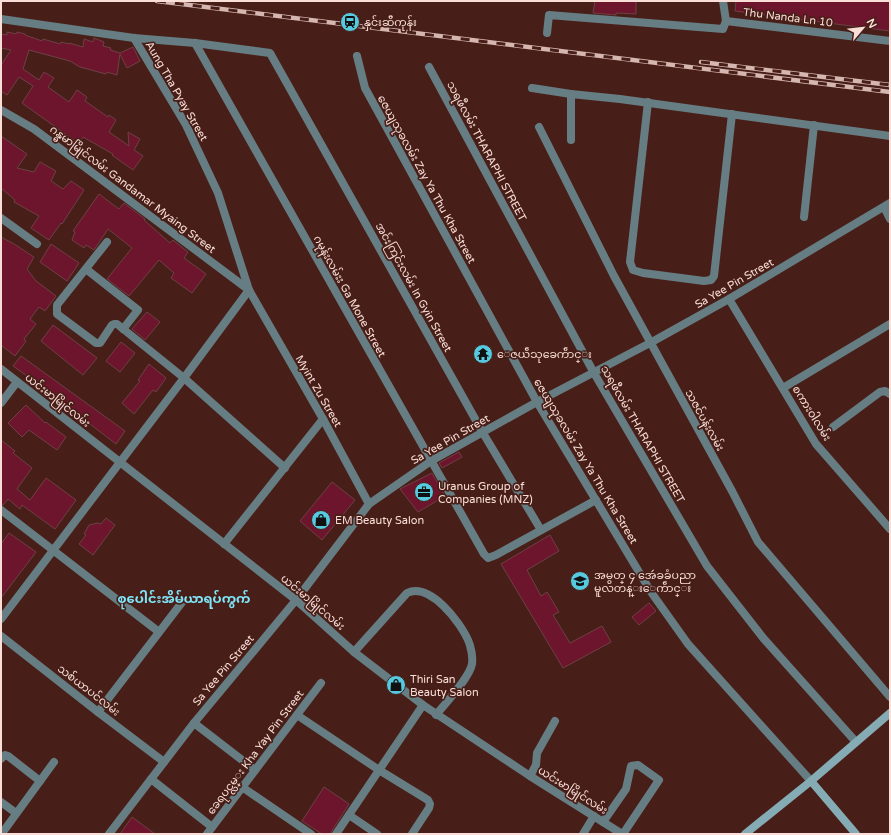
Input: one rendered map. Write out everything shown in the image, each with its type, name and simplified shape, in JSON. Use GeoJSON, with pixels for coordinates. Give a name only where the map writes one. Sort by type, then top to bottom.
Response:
{"type":"FeatureCollection","features":[{"type":"Feature","properties":{"kind":"street","name":"Thu Nanda Ln 10"},"geometry":{"type":"LineString","coordinates":[[723,1],[726,20],[890,41]]}},
{"type":"Feature","properties":{"kind":"street"},"geometry":{"type":"LineString","coordinates":[[547,33],[549,15],[723,29],[726,20]]}},
{"type":"Feature","properties":{"kind":"street"},"geometry":{"type":"LineString","coordinates":[[1,19],[134,38],[195,43]]}},
{"type":"Feature","properties":{"kind":"street","name":"Aung Tha Pyay Street"},"geometry":{"type":"LineString","coordinates":[[134,38],[186,125],[215,186],[249,290]]}},
{"type":"Feature","properties":{"kind":"street","name":"အင်းကြင်းလမ်း In Gyin Street"},"geometry":{"type":"LineString","coordinates":[[195,43],[270,53],[483,433],[541,530]]}},
{"type":"Feature","properties":{"kind":"street","name":"ဂမုန်းလမ်းး Ga Mone Street"},"geometry":{"type":"LineString","coordinates":[[195,43],[484,554],[488,558],[541,530]]}},
{"type":"Feature","properties":{"kind":"street","name":"ဇေယျသုခလမ်း Zay Ya Thu Kha Street"},"geometry":{"type":"LineString","coordinates":[[357,56],[365,88],[537,402],[651,592],[688,644],[811,781]]}},
{"type":"Feature","properties":{"kind":"street","name":"သရဖီလမ်း THARAPHI STREET"},"geometry":{"type":"LineString","coordinates":[[429,67],[594,373],[707,566],[764,639],[856,742]]}},
{"type":"Feature","properties":{"kind":"street"},"geometry":{"type":"LineString","coordinates":[[532,88],[571,94],[648,102],[890,136]]}},
{"type":"Feature","properties":{"kind":"street"},"geometry":{"type":"LineString","coordinates":[[571,94],[571,140]]}},
{"type":"Feature","properties":{"kind":"street"},"geometry":{"type":"LineString","coordinates":[[648,102],[630,262],[633,270],[643,273],[704,281],[711,280],[714,276],[732,114]]}},
{"type":"Feature","properties":{"kind":"street","name":"ဂန္ဓမာမြိုင်လမ်း Gandamar Myaing Street"},"geometry":{"type":"LineString","coordinates":[[1,110],[34,129],[249,290]]}},
{"type":"Feature","properties":{"kind":"street"},"geometry":{"type":"LineString","coordinates":[[804,217],[814,125]]}},
{"type":"Feature","properties":{"kind":"street","name":"သဇင်ပန်းလမ်း"},"geometry":{"type":"LineString","coordinates":[[539,127],[614,276],[732,491],[758,542],[890,697]]}},
{"type":"Feature","properties":{"kind":"street"},"geometry":{"type":"LineString","coordinates":[[887,205],[890,218]]}},
{"type":"Feature","properties":{"kind":"street","name":"Sa Yee Pin Street"},"geometry":{"type":"LineString","coordinates":[[109,834],[194,723],[296,600],[369,504],[431,461],[537,402],[650,343],[729,299],[887,205]]}},
{"type":"Feature","properties":{"kind":"street"},"geometry":{"type":"LineString","coordinates":[[1,218],[37,244]]}},
{"type":"Feature","properties":{"kind":"street"},"geometry":{"type":"LineString","coordinates":[[107,242],[57,305],[57,314],[96,343],[100,343],[112,325],[114,324],[123,329],[184,378],[285,468]]}},
{"type":"Feature","properties":{"kind":"street"},"geometry":{"type":"LineString","coordinates":[[86,269],[138,310],[123,329]]}},
{"type":"Feature","properties":{"kind":"street"},"geometry":{"type":"LineString","coordinates":[[1,619],[54,551],[249,290]]}},
{"type":"Feature","properties":{"kind":"street","name":"Myint Zu Street"},"geometry":{"type":"LineString","coordinates":[[249,290],[323,419],[369,504]]}},
{"type":"Feature","properties":{"kind":"street","name":"စကားဝါလမ်း"},"geometry":{"type":"LineString","coordinates":[[729,299],[816,444],[890,529]]}},
{"type":"Feature","properties":{"kind":"street"},"geometry":{"type":"LineString","coordinates":[[783,388],[890,324]]}},
{"type":"Feature","properties":{"kind":"street","name":"ယင်းမာမြိုင်လမ်း"},"geometry":{"type":"LineString","coordinates":[[1,369],[296,600],[354,652],[436,715],[622,834]]}},
{"type":"Feature","properties":{"kind":"street"},"geometry":{"type":"LineString","coordinates":[[1,403],[17,382]]}},
{"type":"Feature","properties":{"kind":"street"},"geometry":{"type":"LineString","coordinates":[[833,428],[880,392],[885,390],[890,394]]}},
{"type":"Feature","properties":{"kind":"street"},"geometry":{"type":"LineString","coordinates":[[224,544],[323,419]]}},
{"type":"Feature","properties":{"kind":"street"},"geometry":{"type":"LineString","coordinates":[[541,530],[596,500]]}},
{"type":"Feature","properties":{"kind":"street"},"geometry":{"type":"LineString","coordinates":[[1,510],[159,632]]}},
{"type":"Feature","properties":{"kind":"street"},"geometry":{"type":"LineString","coordinates":[[354,652],[407,593],[412,591],[424,592],[435,598],[456,621],[469,641],[472,655],[472,665],[468,674],[436,715]]}},
{"type":"Feature","properties":{"kind":"street"},"geometry":{"type":"LineString","coordinates":[[98,712],[183,600]]}},
{"type":"Feature","properties":{"kind":"street","name":"သစ်ယာပင်လမ်း"},"geometry":{"type":"LineString","coordinates":[[1,636],[164,762]]}},
{"type":"Feature","properties":{"kind":"street","name":"ခေရပင္လမ္း Kha Yay Pin Street"},"geometry":{"type":"LineString","coordinates":[[210,831],[320,683]]}},
{"type":"Feature","properties":{"kind":"street"},"geometry":{"type":"LineString","coordinates":[[336,834],[423,705]]}},
{"type":"Feature","properties":{"kind":"street"},"geometry":{"type":"LineString","coordinates":[[745,834],[811,781],[890,713]]}},
{"type":"Feature","properties":{"kind":"street"},"geometry":{"type":"LineString","coordinates":[[297,715],[379,770],[428,800],[430,804],[429,808],[412,834]]}},
{"type":"Feature","properties":{"kind":"street"},"geometry":{"type":"LineString","coordinates":[[530,776],[536,765],[537,753],[555,721]]}},
{"type":"Feature","properties":{"kind":"street"},"geometry":{"type":"LineString","coordinates":[[194,723],[256,770]]}},
{"type":"Feature","properties":{"kind":"street"},"geometry":{"type":"LineString","coordinates":[[1,759],[5,755],[8,756],[40,781]]}},
{"type":"Feature","properties":{"kind":"street"},"geometry":{"type":"LineString","coordinates":[[3,832],[54,762]]}},
{"type":"Feature","properties":{"kind":"street"},"geometry":{"type":"LineString","coordinates":[[603,822],[626,789],[628,774],[632,766],[638,765],[659,780],[622,834]]}},
{"type":"Feature","properties":{"kind":"street"},"geometry":{"type":"LineString","coordinates":[[151,779],[210,831]]}},
{"type":"Feature","properties":{"kind":"street"},"geometry":{"type":"LineString","coordinates":[[811,781],[856,834]]}},
{"type":"Feature","properties":{"kind":"street"},"geometry":{"type":"LineString","coordinates":[[242,788],[311,834]]}},
{"type":"Feature","properties":{"kind":"street"},"geometry":{"type":"LineString","coordinates":[[1,802],[16,813]]}},
{"type":"Feature","properties":{"kind":"street"},"geometry":{"type":"LineString","coordinates":[[349,815],[377,834]]}},
{"type":"Feature","properties":{"kind":"street"},"geometry":{"type":"LineString","coordinates":[[583,834],[594,816]]}},
{"type":"Feature","properties":{"kind":"building"},"geometry":{"type":"Polygon","coordinates":[[[595,1],[636,1],[636,14],[616,13],[616,15],[593,13],[595,1]]]}},
{"type":"Feature","properties":{"kind":"building"},"geometry":{"type":"Polygon","coordinates":[[[736,1],[890,1],[890,31],[735,11],[736,1]]]}},
{"type":"Feature","properties":{"kind":"building"},"geometry":{"type":"Polygon","coordinates":[[[7,32],[25,34],[42,41],[43,39],[60,44],[61,42],[69,43],[83,47],[84,39],[93,42],[94,38],[104,42],[103,46],[120,53],[133,47],[140,61],[127,68],[120,54],[117,75],[107,72],[106,74],[80,67],[70,61],[29,50],[23,69],[39,80],[44,72],[54,78],[48,87],[69,102],[77,90],[87,97],[85,101],[108,117],[109,115],[116,120],[109,132],[129,146],[128,132],[140,139],[134,150],[143,156],[133,170],[112,155],[113,154],[83,137],[78,143],[22,103],[33,86],[19,77],[7,95],[1,91],[1,65],[11,50],[1,48],[1,34],[7,35],[7,32]]]}},
{"type":"Feature","properties":{"kind":"building"},"geometry":{"type":"Polygon","coordinates":[[[1,136],[27,154],[17,168],[34,172],[40,162],[56,171],[51,181],[63,189],[71,181],[84,190],[62,224],[61,223],[49,240],[31,228],[39,216],[14,202],[15,200],[1,188],[1,136]]]}},
{"type":"Feature","properties":{"kind":"building"},"geometry":{"type":"Polygon","coordinates":[[[99,194],[119,209],[124,203],[145,219],[144,220],[170,243],[173,240],[188,252],[184,258],[206,274],[192,293],[171,278],[174,273],[159,260],[129,296],[107,279],[132,248],[108,229],[94,250],[86,245],[84,248],[72,240],[75,232],[73,231],[99,194]]]}},
{"type":"Feature","properties":{"kind":"building"},"geometry":{"type":"Polygon","coordinates":[[[1,237],[34,257],[27,269],[36,281],[56,296],[45,311],[39,307],[30,319],[36,324],[24,339],[26,341],[15,356],[1,345],[1,237]]]}},
{"type":"Feature","properties":{"kind":"building"},"geometry":{"type":"Polygon","coordinates":[[[51,244],[79,263],[67,281],[40,262],[51,244]]]}},
{"type":"Feature","properties":{"kind":"building"},"geometry":{"type":"Polygon","coordinates":[[[147,312],[160,322],[145,340],[132,329],[147,312]]]}},
{"type":"Feature","properties":{"kind":"building"},"geometry":{"type":"Polygon","coordinates":[[[53,325],[97,358],[83,375],[41,341],[53,325]]]}},
{"type":"Feature","properties":{"kind":"building"},"geometry":{"type":"Polygon","coordinates":[[[121,342],[135,353],[120,372],[106,361],[121,342]]]}},
{"type":"Feature","properties":{"kind":"building"},"geometry":{"type":"Polygon","coordinates":[[[21,356],[125,431],[116,444],[68,407],[66,411],[51,400],[54,395],[13,366],[21,356]]]}},
{"type":"Feature","properties":{"kind":"building"},"geometry":{"type":"Polygon","coordinates":[[[149,364],[166,378],[156,392],[153,390],[134,414],[122,403],[140,381],[138,380],[149,364]]]}},
{"type":"Feature","properties":{"kind":"building"},"geometry":{"type":"Polygon","coordinates":[[[26,405],[45,423],[46,422],[66,437],[57,450],[29,430],[22,437],[8,423],[26,405]]]}},
{"type":"Feature","properties":{"kind":"building"},"geometry":{"type":"Polygon","coordinates":[[[1,440],[15,451],[13,453],[32,468],[17,489],[30,500],[46,478],[76,500],[55,529],[22,505],[20,509],[8,499],[3,505],[1,505],[1,440]]]}},
{"type":"Feature","properties":{"kind":"building"},"geometry":{"type":"Polygon","coordinates":[[[459,452],[462,457],[442,468],[439,463],[459,452]]]}},
{"type":"Feature","properties":{"kind":"building","name":"Uranus Group of Companies (MNZ)"},"geometry":{"type":"Polygon","coordinates":[[[432,473],[445,496],[418,512],[400,489],[432,473]]]}},
{"type":"Feature","properties":{"kind":"building"},"geometry":{"type":"Polygon","coordinates":[[[332,482],[355,500],[322,540],[300,521],[332,482]]]}},
{"type":"Feature","properties":{"kind":"building"},"geometry":{"type":"Polygon","coordinates":[[[106,518],[115,525],[93,555],[79,544],[86,535],[84,534],[89,525],[97,523],[101,524],[106,518]]]}},
{"type":"Feature","properties":{"kind":"building"},"geometry":{"type":"Polygon","coordinates":[[[9,533],[36,552],[1,598],[1,544],[9,533]]]}},
{"type":"Feature","properties":{"kind":"building"},"geometry":{"type":"Polygon","coordinates":[[[550,535],[559,551],[527,570],[541,596],[547,592],[559,612],[553,615],[570,643],[602,626],[611,642],[563,668],[501,564],[550,535]]]}},
{"type":"Feature","properties":{"kind":"building"},"geometry":{"type":"Polygon","coordinates":[[[649,603],[656,611],[639,625],[632,617],[649,603]]]}},
{"type":"Feature","properties":{"kind":"building"},"geometry":{"type":"Polygon","coordinates":[[[324,787],[349,804],[330,834],[322,834],[302,821],[324,787]]]}},
{"type":"Feature","properties":{"kind":"building"},"geometry":{"type":"Polygon","coordinates":[[[132,817],[155,834],[120,834],[132,817]]]}},
{"type":"Feature","properties":{"kind":"railway"},"geometry":{"type":"LineString","coordinates":[[157,1],[890,92]]}},
{"type":"Feature","properties":{"kind":"railway"},"geometry":{"type":"LineString","coordinates":[[701,62],[890,85]]}},
{"type":"Feature","properties":{"kind":"place","name":"နှင်းဆီကုန်း"},"geometry":{"type":"Point","coordinates":[350,22]}},
{"type":"Feature","properties":{"kind":"place","name":"ေဇယဵသုခေကဵာင္း"},"geometry":{"type":"Point","coordinates":[483,354]}},
{"type":"Feature","properties":{"kind":"place","name":"Uranus Group of Companies (MNZ)"},"geometry":{"type":"Point","coordinates":[424,492]}},
{"type":"Feature","properties":{"kind":"place","name":"EM Beauty Salon"},"geometry":{"type":"Point","coordinates":[321,520]}},
{"type":"Feature","properties":{"kind":"place","name":"အမွတ္ ၄ အေဴခခံပညာ မူလတန္းေကဵာင္း"},"geometry":{"type":"Point","coordinates":[580,581]}},
{"type":"Feature","properties":{"kind":"place","name":"Thiri San Beauty Salon"},"geometry":{"type":"Point","coordinates":[396,685]}},
{"type":"Feature","properties":{"kind":"district","name":"စုပေါင်းအိမ်ယာရပ်ကွက်"},"geometry":{"type":"Point","coordinates":[184,598]}}]}
